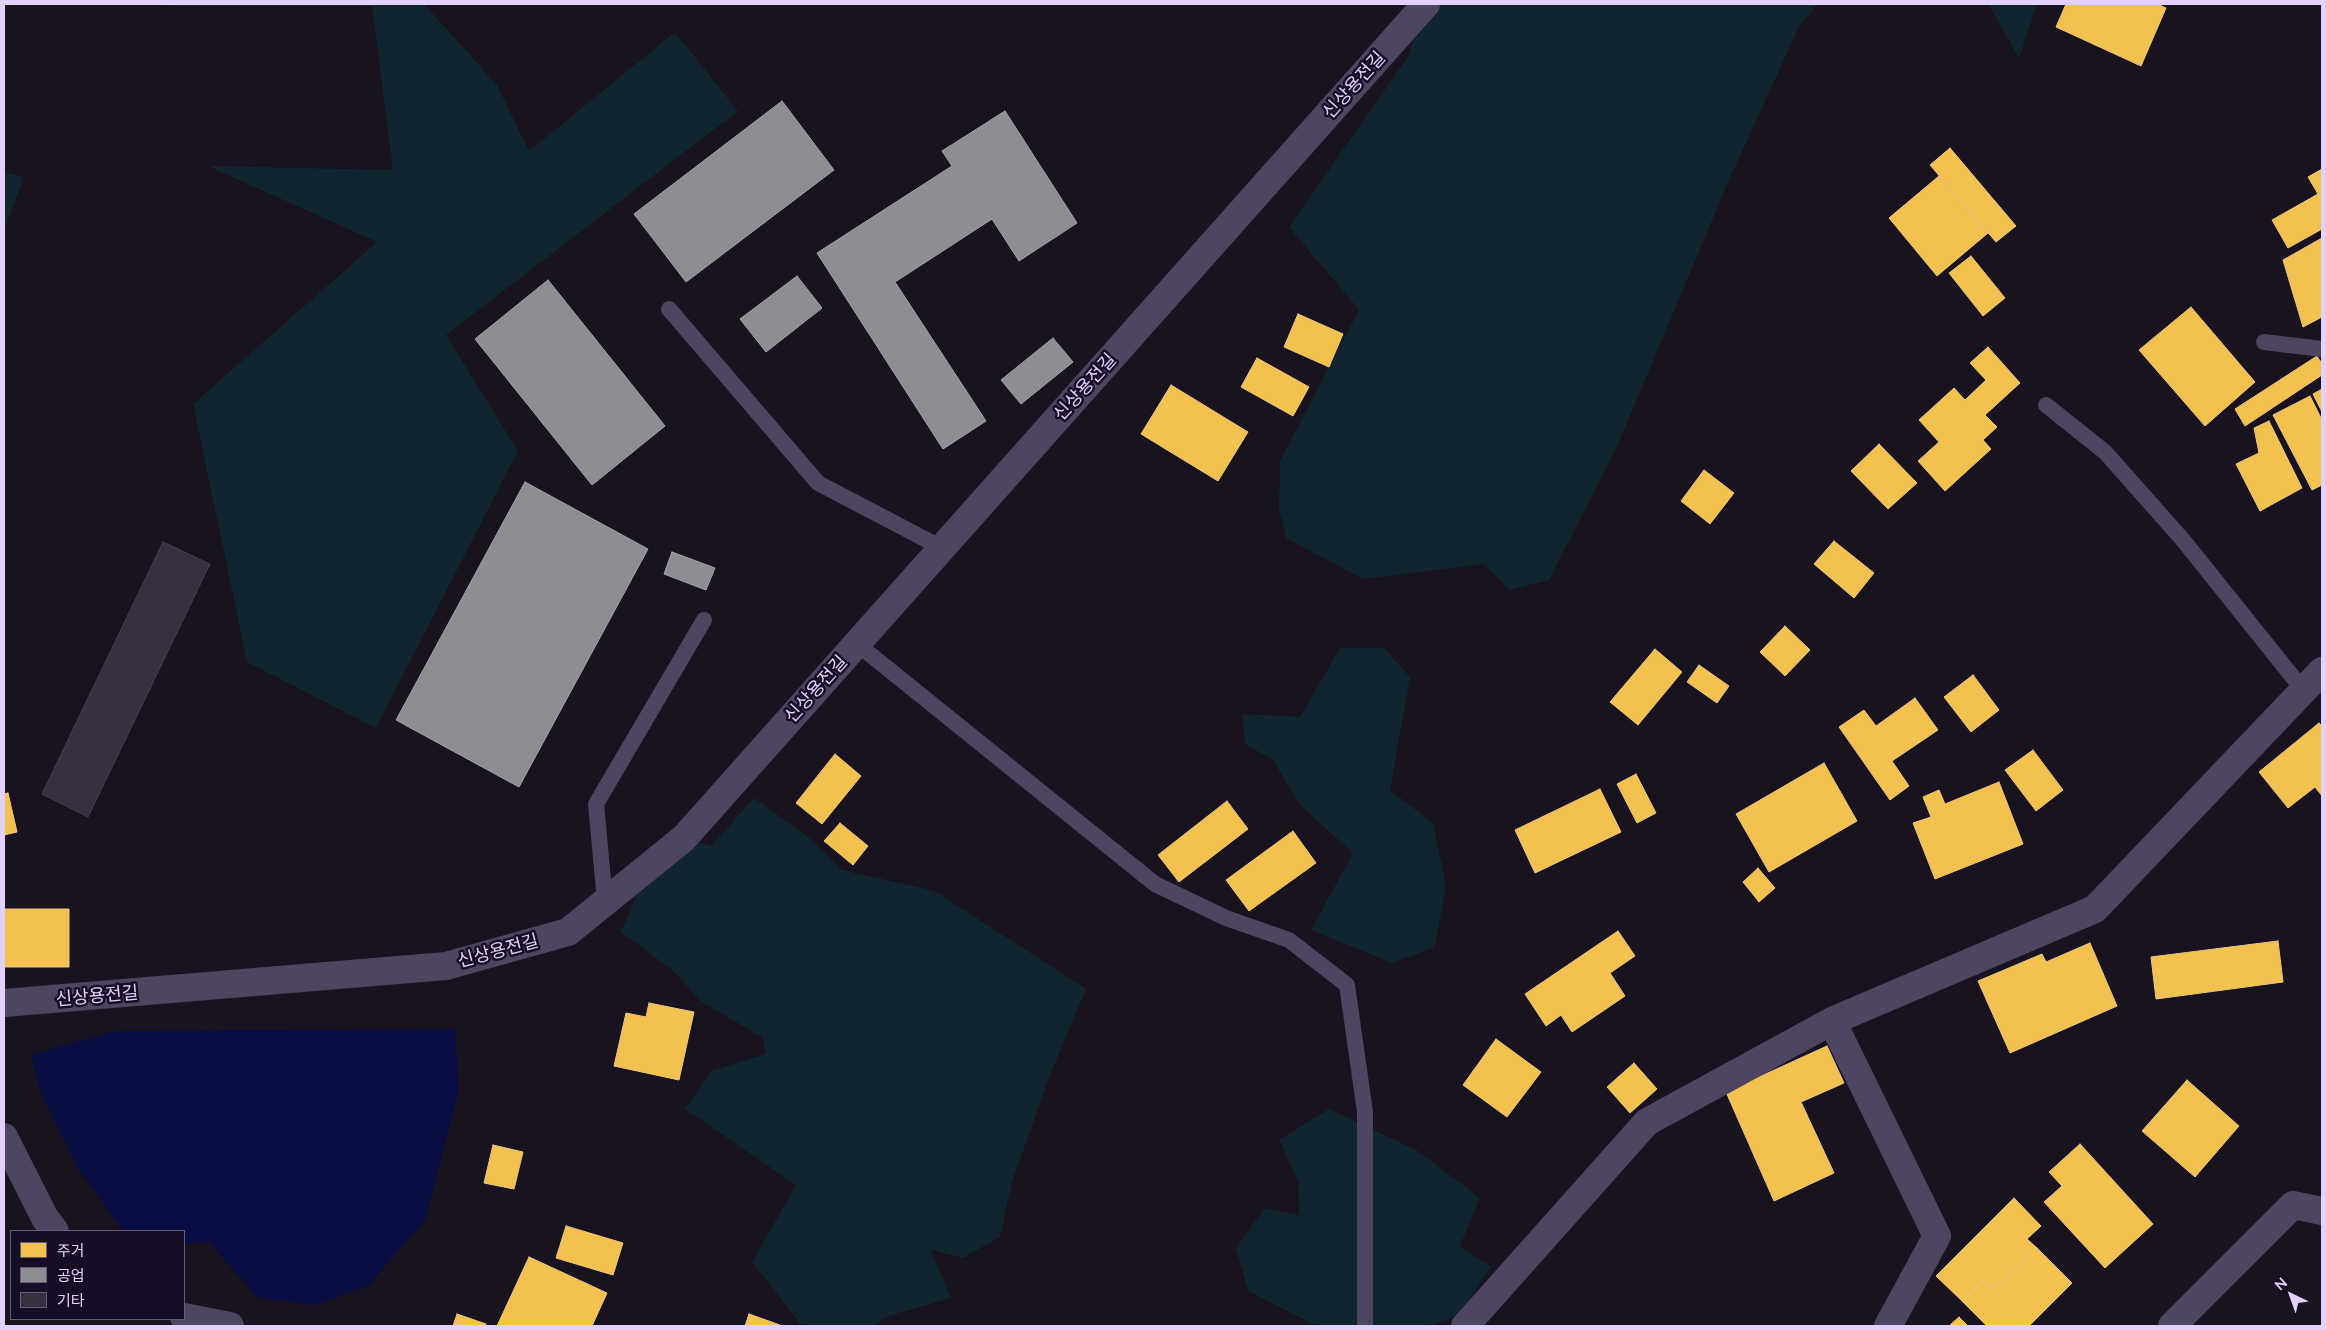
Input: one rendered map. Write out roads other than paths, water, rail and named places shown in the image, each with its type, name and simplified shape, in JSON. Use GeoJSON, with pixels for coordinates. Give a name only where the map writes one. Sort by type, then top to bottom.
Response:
{"type":"FeatureCollection","features":[{"type":"Feature","properties":{"kind":"street","name":"신상용전길"},"geometry":{"type":"LineString","coordinates":[[4,1004],[446,966],[568,932],[684,838],[1426,4]]}},
{"type":"Feature","properties":{"kind":"street"},"geometry":{"type":"LineString","coordinates":[[1465,1326],[1647,1122],[1832,1021],[2095,909],[2317,677]]}},
{"type":"Feature","properties":{"kind":"street"},"geometry":{"type":"LineString","coordinates":[[1832,1021],[1937,1236],[1888,1326]]}},
{"type":"Feature","properties":{"kind":"street"},"geometry":{"type":"LineString","coordinates":[[4,1137],[45,1218],[54,1230]]}},
{"type":"Feature","properties":{"kind":"street"},"geometry":{"type":"LineString","coordinates":[[2172,1326],[2294,1205],[2322,1211]]}},
{"type":"Feature","properties":{"kind":"street"},"geometry":{"type":"LineString","coordinates":[[185,1318],[230,1326]]}},
{"type":"Feature","properties":{"kind":"lane"},"geometry":{"type":"LineString","coordinates":[[669,309],[818,484],[942,548]]}},
{"type":"Feature","properties":{"kind":"lane"},"geometry":{"type":"LineString","coordinates":[[2264,342],[2322,350]]}},
{"type":"Feature","properties":{"kind":"lane"},"geometry":{"type":"LineString","coordinates":[[2046,405],[2105,452],[2183,540],[2317,677]]}},
{"type":"Feature","properties":{"kind":"lane"},"geometry":{"type":"LineString","coordinates":[[605,901],[596,804],[704,620]]}},
{"type":"Feature","properties":{"kind":"lane"},"geometry":{"type":"LineString","coordinates":[[856,643],[1155,884],[1226,918],[1289,940],[1347,985],[1365,1112],[1365,1326]]}}]}
